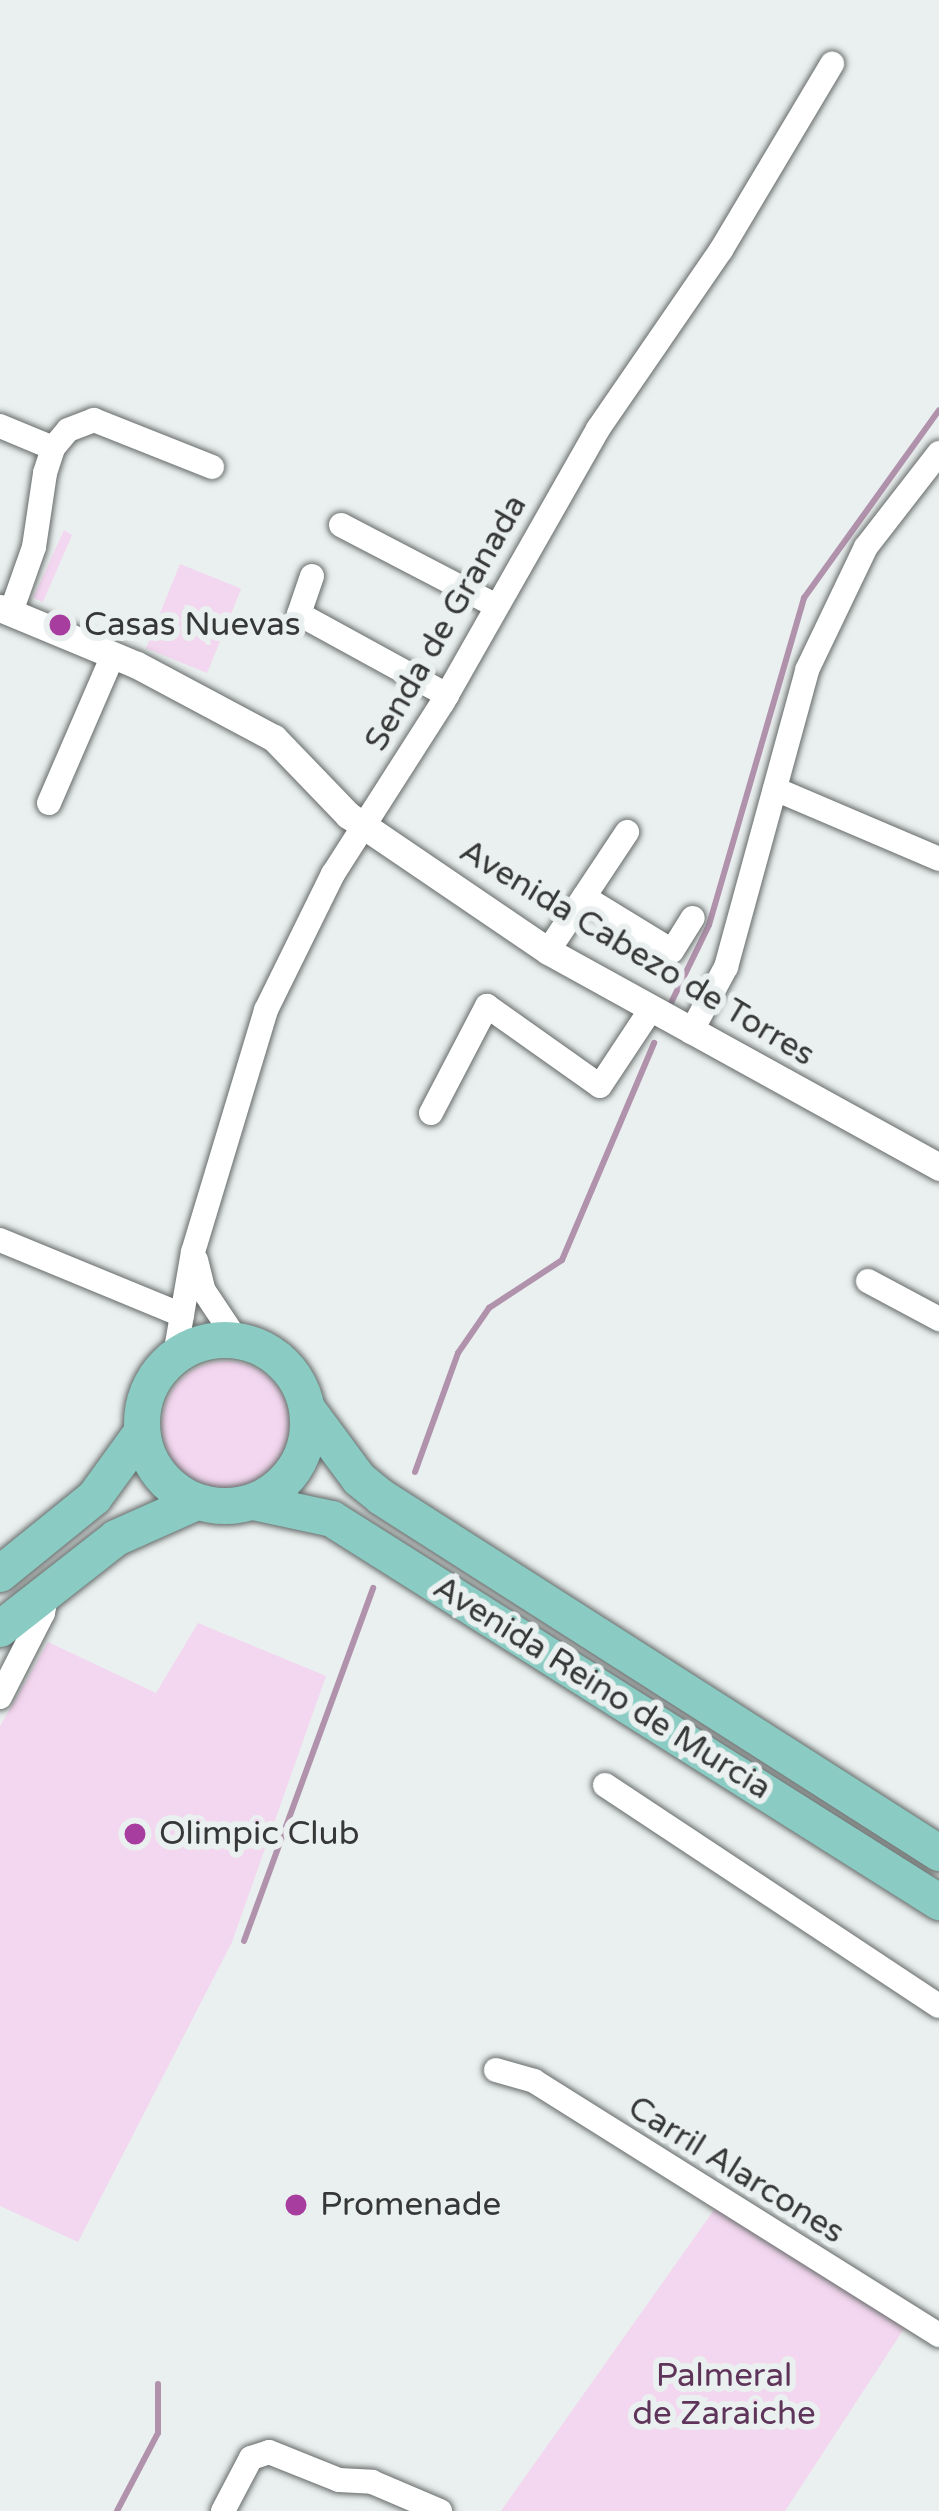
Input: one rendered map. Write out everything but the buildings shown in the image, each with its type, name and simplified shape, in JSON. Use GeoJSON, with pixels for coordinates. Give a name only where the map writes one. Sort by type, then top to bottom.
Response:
{"type":"FeatureCollection","features":[{"type":"Feature","properties":{"kind":"main road"},"geometry":{"type":"LineString","coordinates":[[236,1339],[267,1350],[290,1370],[308,1409],[308,1438],[297,1465],[278,1487],[254,1502],[226,1507],[197,1502],[170,1486],[151,1462],[142,1432],[149,1390],[175,1355],[204,1341],[236,1339]]}},
{"type":"Feature","properties":{"kind":"main road","name":"Avenida Reino de Murcia"},"geometry":{"type":"LineString","coordinates":[[308,1409],[359,1479],[381,1497],[939,1852]]}},
{"type":"Feature","properties":{"kind":"main road"},"geometry":{"type":"LineString","coordinates":[[0,1574],[94,1498],[142,1432]]}},
{"type":"Feature","properties":{"kind":"main road"},"geometry":{"type":"LineString","coordinates":[[0,1629],[116,1538],[197,1502]]}},
{"type":"Feature","properties":{"kind":"main road","name":"Avenida Reino de Murcia"},"geometry":{"type":"LineString","coordinates":[[254,1502],[332,1519],[939,1902]]}},
{"type":"Feature","properties":{"kind":"street","name":"Senda de Granada"},"geometry":{"type":"LineString","coordinates":[[175,1355],[194,1252],[266,1010],[333,874],[447,695],[596,431],[721,250],[832,64]]}},
{"type":"Feature","properties":{"kind":"street"},"geometry":{"type":"LineString","coordinates":[[5,610],[34,547],[53,448],[68,430],[94,420],[212,467]]}},
{"type":"Feature","properties":{"kind":"street"},"geometry":{"type":"LineString","coordinates":[[0,425],[53,448]]}},
{"type":"Feature","properties":{"kind":"street"},"geometry":{"type":"LineString","coordinates":[[691,1032],[726,967],[807,670],[840,593],[877,532],[939,452]]}},
{"type":"Feature","properties":{"kind":"street"},"geometry":{"type":"LineString","coordinates":[[340,525],[495,605]]}},
{"type":"Feature","properties":{"kind":"street"},"geometry":{"type":"LineString","coordinates":[[312,577],[299,614],[447,695]]}},
{"type":"Feature","properties":{"kind":"street","name":"Avenida Cabezo de Torres"},"geometry":{"type":"LineString","coordinates":[[5,610],[113,655],[274,737],[365,827],[548,950],[939,1167]]}},
{"type":"Feature","properties":{"kind":"street"},"geometry":{"type":"LineString","coordinates":[[49,803],[113,655]]}},
{"type":"Feature","properties":{"kind":"street"},"geometry":{"type":"LineString","coordinates":[[776,789],[939,859]]}},
{"type":"Feature","properties":{"kind":"street"},"geometry":{"type":"LineString","coordinates":[[548,950],[627,832]]}},
{"type":"Feature","properties":{"kind":"street"},"geometry":{"type":"LineString","coordinates":[[584,897],[672,951],[693,918]]}},
{"type":"Feature","properties":{"kind":"street"},"geometry":{"type":"LineString","coordinates":[[431,1113],[487,1006],[600,1086],[651,1009]]}},
{"type":"Feature","properties":{"kind":"street"},"geometry":{"type":"LineString","coordinates":[[0,1240],[182,1315]]}},
{"type":"Feature","properties":{"kind":"street"},"geometry":{"type":"LineString","coordinates":[[194,1252],[204,1292],[236,1339]]}},
{"type":"Feature","properties":{"kind":"street"},"geometry":{"type":"LineString","coordinates":[[868,1280],[939,1319]]}},
{"type":"Feature","properties":{"kind":"street"},"geometry":{"type":"LineString","coordinates":[[0,1697],[43,1613],[48,1591]]}},
{"type":"Feature","properties":{"kind":"street"},"geometry":{"type":"LineString","coordinates":[[605,1785],[939,2006]]}},
{"type":"Feature","properties":{"kind":"street","name":"Carril Alarcones"},"geometry":{"type":"LineString","coordinates":[[496,2070],[535,2080],[939,2335]]}},
{"type":"Feature","properties":{"kind":"street"},"geometry":{"type":"LineString","coordinates":[[223,2511],[251,2458],[269,2452],[339,2480],[372,2482],[440,2511]]}},
{"type":"Feature","properties":{"kind":"green space"},"geometry":{"type":"Polygon","coordinates":[[[64,530],[72,535],[43,602],[33,598],[64,530]]]}},
{"type":"Feature","properties":{"kind":"green space"},"geometry":{"type":"Polygon","coordinates":[[[180,564],[241,589],[207,673],[146,648],[180,564]]]}},
{"type":"Feature","properties":{"kind":"green space"},"geometry":{"type":"Polygon","coordinates":[[[226,1361],[251,1366],[271,1380],[285,1400],[290,1425],[285,1450],[271,1470],[251,1484],[226,1489],[201,1484],[181,1470],[167,1450],[162,1425],[167,1400],[181,1380],[201,1366],[226,1361]]]}},
{"type":"Feature","properties":{"kind":"green space","name":"Olimpic Club"},"geometry":{"type":"Polygon","coordinates":[[[198,1623],[326,1676],[232,1942],[78,2242],[0,2206],[0,1726],[48,1642],[156,1693],[198,1623]]]}},
{"type":"Feature","properties":{"kind":"green space","name":"Palmeral de Zaraiche"},"geometry":{"type":"Polygon","coordinates":[[[721,2200],[911,2318],[785,2511],[501,2511],[721,2200]]]}},
{"type":"Feature","properties":{"kind":"waterway"},"geometry":{"type":"LineString","coordinates":[[669,1007],[709,925],[804,598],[939,410]]}},
{"type":"Feature","properties":{"kind":"waterway"},"geometry":{"type":"LineString","coordinates":[[415,1472],[458,1353],[489,1308],[562,1260],[654,1043]]}},
{"type":"Feature","properties":{"kind":"waterway"},"geometry":{"type":"LineString","coordinates":[[244,1941],[373,1588]]}},
{"type":"Feature","properties":{"kind":"waterway"},"geometry":{"type":"LineString","coordinates":[[117,2511],[158,2433],[158,2384]]}},
{"type":"Feature","properties":{"kind":"place","name":"Casas Nuevas"},"geometry":{"type":"Point","coordinates":[60,625]}},
{"type":"Feature","properties":{"kind":"place","name":"Olimpic Club"},"geometry":{"type":"Point","coordinates":[135,1834]}},
{"type":"Feature","properties":{"kind":"place","name":"Promenade"},"geometry":{"type":"Point","coordinates":[296,2205]}}]}
